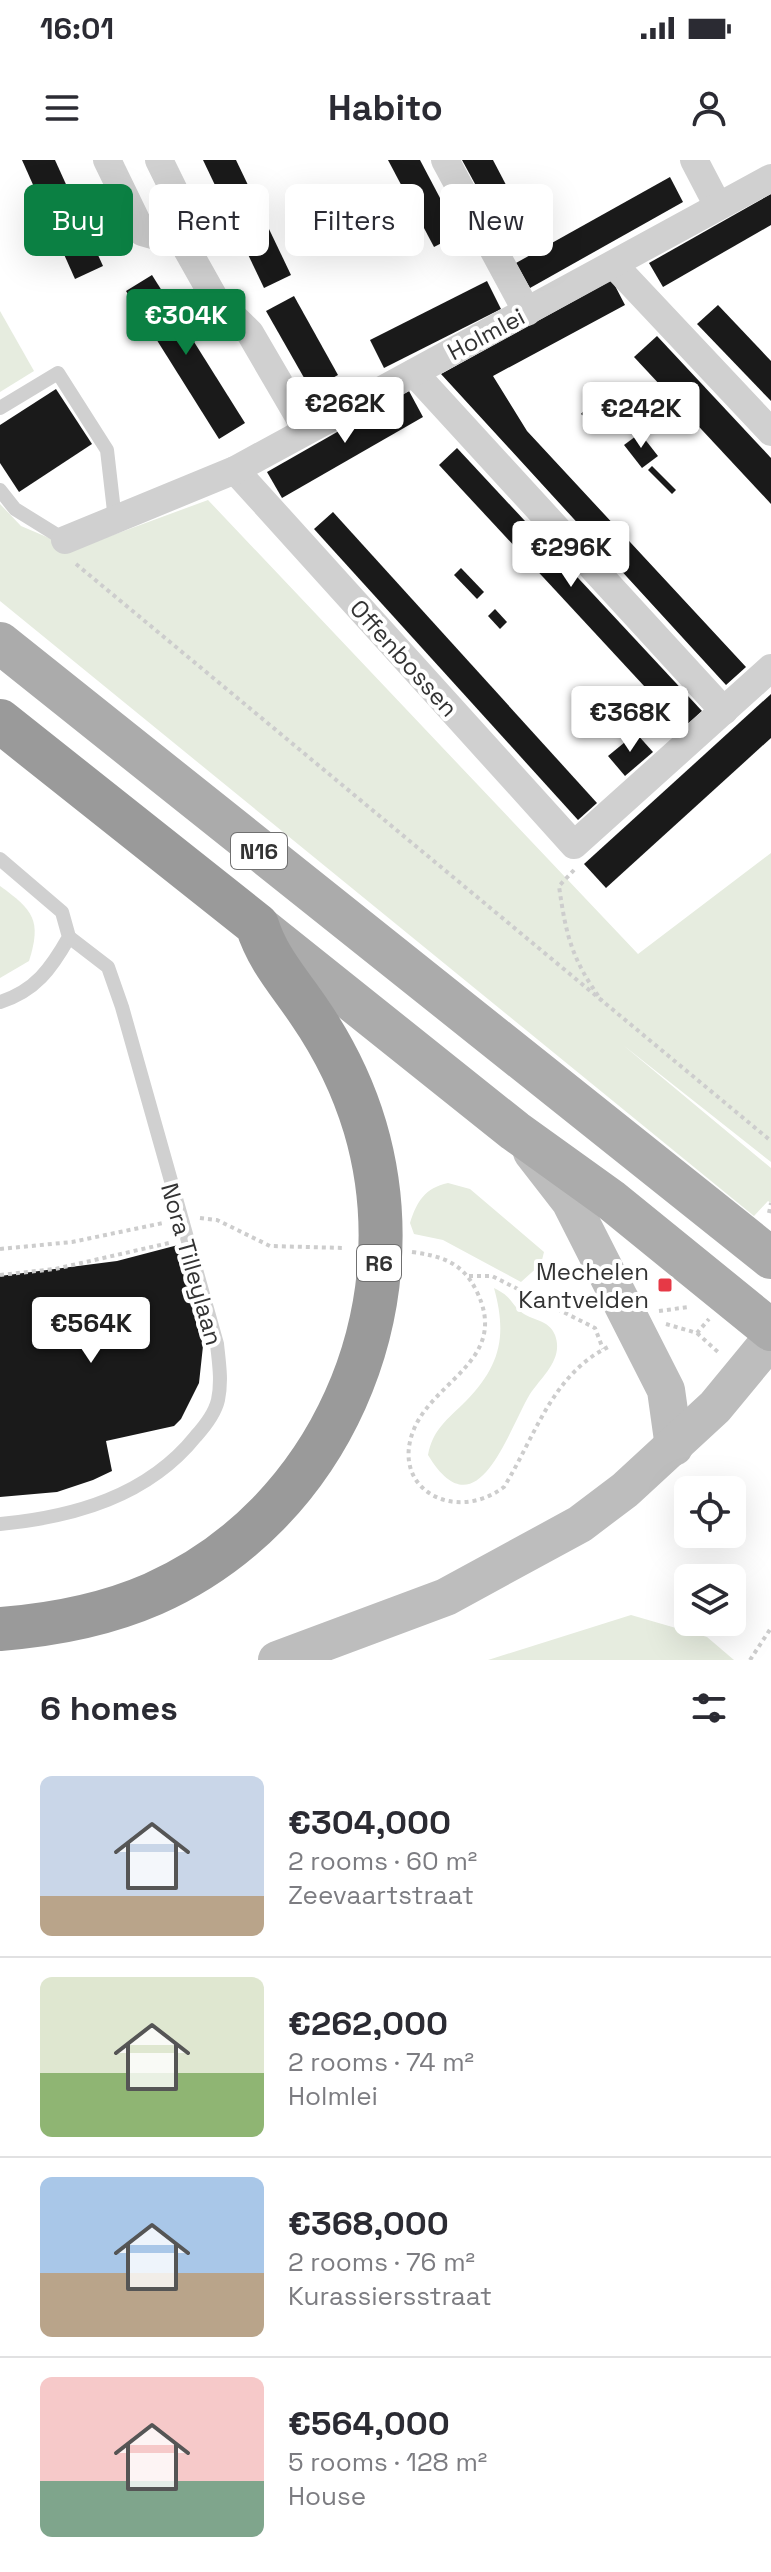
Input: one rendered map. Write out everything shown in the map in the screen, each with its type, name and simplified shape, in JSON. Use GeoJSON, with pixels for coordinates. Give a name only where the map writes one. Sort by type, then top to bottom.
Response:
{"type":"FeatureCollection","features":[{"type":"Feature","properties":{"kind":"highway","name":"N16"},"geometry":{"type":"LineString","coordinates":[[0,721],[257,925]]}},
{"type":"Feature","properties":{"kind":"highway","name":"R6"},"geometry":{"type":"LineString","coordinates":[[0,1629],[66,1621],[140,1598],[185,1577],[225,1550],[280,1503],[303,1475],[336,1423],[357,1374],[375,1311],[379,1281],[381,1232],[374,1164],[343,1070],[310,1012],[272,962],[257,925]]}},
{"type":"Feature","properties":{"kind":"main road","name":"N16"},"geometry":{"type":"LineString","coordinates":[[0,643],[771,1258]]}},
{"type":"Feature","properties":{"kind":"main road","name":"N16"},"geometry":{"type":"LineString","coordinates":[[257,925],[515,1131],[611,1200],[771,1330]]}},
{"type":"Feature","properties":{"kind":"street"},"geometry":{"type":"LineString","coordinates":[[107,160],[142,232],[149,234]]}},
{"type":"Feature","properties":{"kind":"street"},"geometry":{"type":"LineString","coordinates":[[159,160],[171,184]]}},
{"type":"Feature","properties":{"kind":"street"},"geometry":{"type":"LineString","coordinates":[[445,160],[527,312]]}},
{"type":"Feature","properties":{"kind":"street"},"geometry":{"type":"LineString","coordinates":[[694,160],[718,206]]}},
{"type":"Feature","properties":{"kind":"street","name":"Holmlei"},"geometry":{"type":"LineString","coordinates":[[65,540],[235,470],[771,178]]}},
{"type":"Feature","properties":{"kind":"street"},"geometry":{"type":"LineString","coordinates":[[191,256],[215,299],[250,333],[306,429]]}},
{"type":"Feature","properties":{"kind":"street"},"geometry":{"type":"LineString","coordinates":[[614,265],[771,432]]}},
{"type":"Feature","properties":{"kind":"street"},"geometry":{"type":"LineString","coordinates":[[414,373],[724,711]]}},
{"type":"Feature","properties":{"kind":"street","name":"Offenbossen"},"geometry":{"type":"LineString","coordinates":[[235,470],[574,845]]}},
{"type":"Feature","properties":{"kind":"street"},"geometry":{"type":"LineString","coordinates":[[574,845],[771,668]]}},
{"type":"Feature","properties":{"kind":"street"},"geometry":{"type":"LineString","coordinates":[[515,1131],[570,1201],[666,1390],[674,1447]]}},
{"type":"Feature","properties":{"kind":"street"},"geometry":{"type":"LineString","coordinates":[[277,1660],[391,1619],[479,1579],[580,1524],[674,1447],[715,1407],[771,1339]]}},
{"type":"Feature","properties":{"kind":"lane"},"geometry":{"type":"LineString","coordinates":[[0,408],[58,373],[107,450],[115,520]]}},
{"type":"Feature","properties":{"kind":"lane"},"geometry":{"type":"LineString","coordinates":[[0,490],[15,509],[65,540]]}},
{"type":"Feature","properties":{"kind":"lane","name":"Nora Tilleylaan"},"geometry":{"type":"LineString","coordinates":[[0,859],[62,912],[69,937],[108,967],[217,1344],[220,1377],[218,1403],[206,1424],[174,1464],[129,1489],[53,1519],[0,1524]]}},
{"type":"Feature","properties":{"kind":"lane"},"geometry":{"type":"LineString","coordinates":[[0,1002],[17,997],[45,978],[69,937]]}},
{"type":"Feature","properties":{"kind":"path"},"geometry":{"type":"LineString","coordinates":[[65,540],[74,562],[771,1141]]}},
{"type":"Feature","properties":{"kind":"path"},"geometry":{"type":"LineString","coordinates":[[574,845],[586,858],[559,886],[565,929],[579,969],[606,1006]]}},
{"type":"Feature","properties":{"kind":"path"},"geometry":{"type":"LineString","coordinates":[[768,1216],[771,1203]]}},
{"type":"Feature","properties":{"kind":"path"},"geometry":{"type":"LineString","coordinates":[[198,1218],[217,1220],[270,1246],[344,1248]]}},
{"type":"Feature","properties":{"kind":"path"},"geometry":{"type":"LineString","coordinates":[[0,1249],[72,1242],[165,1223]]}},
{"type":"Feature","properties":{"kind":"path"},"geometry":{"type":"LineString","coordinates":[[0,1275],[55,1269],[171,1243]]}},
{"type":"Feature","properties":{"kind":"path"},"geometry":{"type":"LineString","coordinates":[[403,1251],[435,1255],[457,1264],[469,1276],[479,1295],[485,1320],[482,1342],[472,1362],[428,1406],[414,1428],[408,1450],[413,1472],[424,1489],[440,1500],[468,1505],[489,1499],[504,1487],[568,1375],[584,1359],[637,1333]]}},
{"type":"Feature","properties":{"kind":"path"},"geometry":{"type":"LineString","coordinates":[[469,1276],[492,1276],[595,1328],[603,1349]]}},
{"type":"Feature","properties":{"kind":"path"},"geometry":{"type":"LineString","coordinates":[[750,1660],[771,1628]]}},
{"type":"Feature","properties":{"kind":"shaded area"},"geometry":{"type":"Polygon","coordinates":[[[0,311],[34,371],[0,392],[0,311]]]}},
{"type":"Feature","properties":{"kind":"shaded area"},"geometry":{"type":"Polygon","coordinates":[[[208,500],[638,954],[771,853],[771,1162],[623,1045],[771,1168],[771,1203],[768,1201],[754,1216],[0,601],[0,504],[21,526],[75,549],[208,500]]]}},
{"type":"Feature","properties":{"kind":"shaded area"},"geometry":{"type":"Polygon","coordinates":[[[0,886],[27,909],[32,917],[35,935],[29,961],[0,978],[0,886]]]}},
{"type":"Feature","properties":{"kind":"shaded area"},"geometry":{"type":"Polygon","coordinates":[[[448,1183],[470,1189],[544,1252],[541,1264],[521,1282],[443,1240],[414,1234],[410,1223],[419,1202],[433,1188],[448,1183]]]}},
{"type":"Feature","properties":{"kind":"shaded area"},"geometry":{"type":"Polygon","coordinates":[[[494,1288],[507,1296],[524,1314],[549,1326],[555,1335],[557,1352],[489,1468],[476,1481],[462,1485],[446,1477],[428,1455],[437,1431],[478,1388],[494,1362],[500,1320],[494,1288]]]}},
{"type":"Feature","properties":{"kind":"shaded area"},"geometry":{"type":"Polygon","coordinates":[[[631,1615],[674,1627],[674,1636],[707,1637],[734,1660],[488,1660],[631,1615]]]}},
{"type":"Feature","properties":{"kind":"building"},"geometry":{"type":"Polygon","coordinates":[[[22,160],[55,160],[66,184],[33,184],[22,160]]]}},
{"type":"Feature","properties":{"kind":"building"},"geometry":{"type":"Polygon","coordinates":[[[203,160],[236,160],[247,184],[214,184],[203,160]]]}},
{"type":"Feature","properties":{"kind":"building"},"geometry":{"type":"Polygon","coordinates":[[[388,160],[420,160],[440,198],[440,244],[434,247],[424,228],[424,184],[401,184],[388,160]]]}},
{"type":"Feature","properties":{"kind":"building"},"geometry":{"type":"Polygon","coordinates":[[[462,160],[493,160],[506,184],[475,184],[462,160]]]}},
{"type":"Feature","properties":{"kind":"building"},"geometry":{"type":"Polygon","coordinates":[[[670,177],[683,202],[530,288],[516,263],[529,256],[553,256],[553,242],[670,177]]]}},
{"type":"Feature","properties":{"kind":"building"},"geometry":{"type":"Polygon","coordinates":[[[771,194],[771,225],[663,287],[649,263],[771,194]]]}},
{"type":"Feature","properties":{"kind":"building"},"geometry":{"type":"Polygon","coordinates":[[[269,229],[291,275],[264,288],[249,256],[269,256],[269,229]]]}},
{"type":"Feature","properties":{"kind":"building"},"geometry":{"type":"Polygon","coordinates":[[[65,256],[98,256],[103,266],[75,279],[65,256]]]}},
{"type":"Feature","properties":{"kind":"building"},"geometry":{"type":"Polygon","coordinates":[[[152,275],[245,423],[219,439],[126,291],[152,275]]]}},
{"type":"Feature","properties":{"kind":"building"},"geometry":{"type":"Polygon","coordinates":[[[612,280],[625,305],[493,376],[527,431],[746,667],[726,685],[441,374],[612,280]]]}},
{"type":"Feature","properties":{"kind":"building"},"geometry":{"type":"Polygon","coordinates":[[[487,281],[501,309],[384,368],[370,340],[487,281]]]}},
{"type":"Feature","properties":{"kind":"building"},"geometry":{"type":"Polygon","coordinates":[[[294,296],[338,375],[311,390],[266,311],[294,296]]]}},
{"type":"Feature","properties":{"kind":"building"},"geometry":{"type":"Polygon","coordinates":[[[718,305],[771,361],[771,401],[697,324],[718,305]]]}},
{"type":"Feature","properties":{"kind":"building"},"geometry":{"type":"Polygon","coordinates":[[[657,336],[771,458],[771,504],[634,357],[657,336]]]}},
{"type":"Feature","properties":{"kind":"building"},"geometry":{"type":"Polygon","coordinates":[[[56,389],[92,444],[19,492],[0,463],[0,425],[56,389]]]}},
{"type":"Feature","properties":{"kind":"building"},"geometry":{"type":"Polygon","coordinates":[[[409,391],[423,417],[282,498],[267,472],[409,391]]]}},
{"type":"Feature","properties":{"kind":"building"},"geometry":{"type":"Polygon","coordinates":[[[592,401],[601,408],[590,421],[581,414],[592,401]]]}},
{"type":"Feature","properties":{"kind":"building"},"geometry":{"type":"Polygon","coordinates":[[[640,433],[658,456],[642,468],[624,445],[640,433]]]}},
{"type":"Feature","properties":{"kind":"building"},"geometry":{"type":"Polygon","coordinates":[[[457,448],[702,711],[683,728],[439,465],[457,448]]]}},
{"type":"Feature","properties":{"kind":"building"},"geometry":{"type":"Polygon","coordinates":[[[652,466],[676,490],[672,494],[648,470],[652,466]]]}},
{"type":"Feature","properties":{"kind":"building"},"geometry":{"type":"Polygon","coordinates":[[[333,512],[597,803],[578,820],[314,529],[333,512]]]}},
{"type":"Feature","properties":{"kind":"building"},"geometry":{"type":"Polygon","coordinates":[[[461,568],[484,592],[477,599],[454,575],[461,568]]]}},
{"type":"Feature","properties":{"kind":"building"},"geometry":{"type":"Polygon","coordinates":[[[495,609],[507,622],[500,629],[488,616],[495,609]]]}},
{"type":"Feature","properties":{"kind":"building"},"geometry":{"type":"Polygon","coordinates":[[[771,694],[771,738],[606,888],[584,864],[771,694]]]}},
{"type":"Feature","properties":{"kind":"building"},"geometry":{"type":"Polygon","coordinates":[[[636,733],[653,752],[625,776],[608,756],[636,733]]]}},
{"type":"Feature","properties":{"kind":"building"},"geometry":{"type":"Polygon","coordinates":[[[178,1245],[203,1346],[199,1383],[181,1419],[174,1426],[106,1441],[112,1471],[93,1480],[57,1492],[0,1497],[0,1276],[117,1261],[178,1245]]]}},
{"type":"Feature","properties":{"kind":"place","name":"Mechelen Kantvelden"},"geometry":{"type":"Point","coordinates":[665,1285]}}]}
